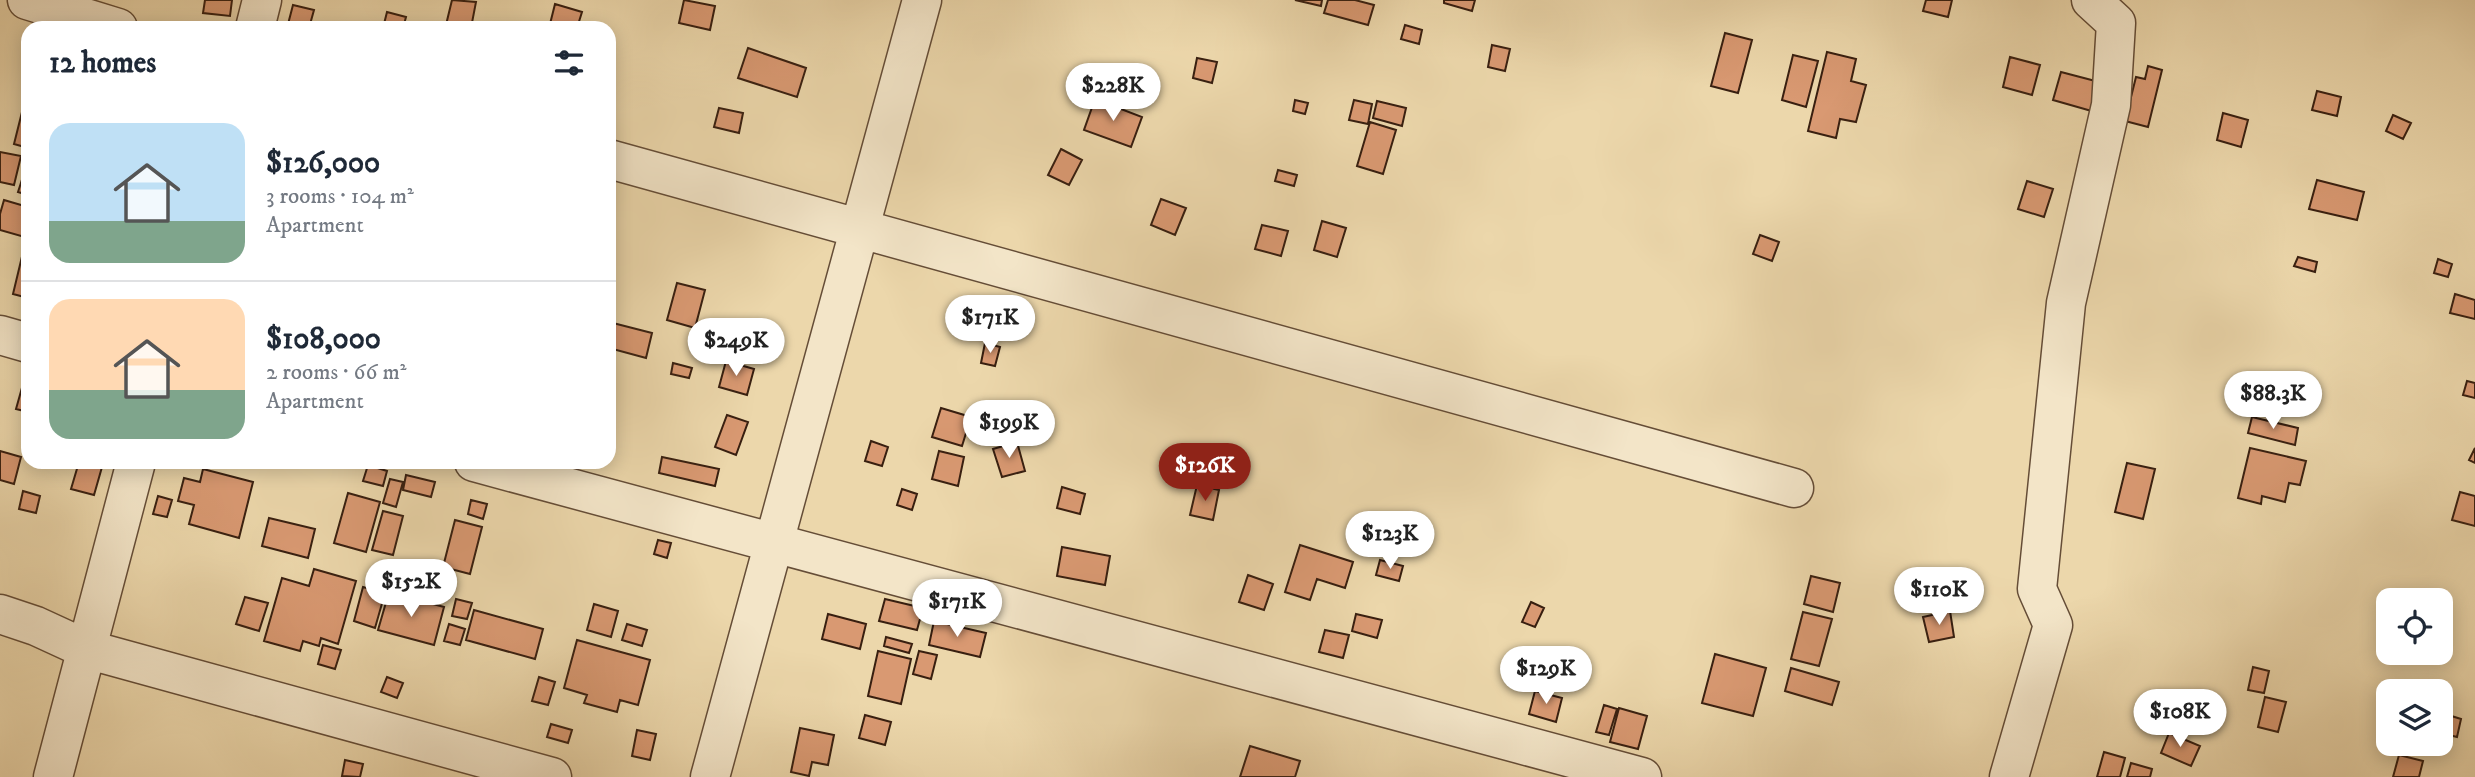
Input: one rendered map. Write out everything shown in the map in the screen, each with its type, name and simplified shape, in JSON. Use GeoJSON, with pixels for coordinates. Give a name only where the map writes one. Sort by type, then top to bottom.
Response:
{"type":"FeatureCollection","features":[{"type":"Feature","properties":{"kind":"street"},"geometry":{"type":"LineString","coordinates":[[27,0],[95,21]]}},
{"type":"Feature","properties":{"kind":"street"},"geometry":{"type":"LineString","coordinates":[[257,21],[262,0]]}},
{"type":"Feature","properties":{"kind":"street"},"geometry":{"type":"LineString","coordinates":[[710,777],[922,0]]}},
{"type":"Feature","properties":{"kind":"street"},"geometry":{"type":"LineString","coordinates":[[2009,777],[2053,625],[2036,589],[2066,303],[2111,106],[2116,23],[2091,0]]}},
{"type":"Feature","properties":{"kind":"street"},"geometry":{"type":"LineString","coordinates":[[616,161],[1794,488]]}},
{"type":"Feature","properties":{"kind":"street"},"geometry":{"type":"LineString","coordinates":[[0,335],[21,341]]}},
{"type":"Feature","properties":{"kind":"street"},"geometry":{"type":"LineString","coordinates":[[53,777],[133,469]]}},
{"type":"Feature","properties":{"kind":"street"},"geometry":{"type":"LineString","coordinates":[[500,469],[1642,777]]}},
{"type":"Feature","properties":{"kind":"street"},"geometry":{"type":"LineString","coordinates":[[0,614],[36,626],[86,649],[552,777]]}},
{"type":"Feature","properties":{"kind":"building"},"geometry":{"type":"Polygon","coordinates":[[[205,0],[232,0],[230,16],[203,13],[205,0]]]}},
{"type":"Feature","properties":{"kind":"building"},"geometry":{"type":"Polygon","coordinates":[[[452,0],[476,2],[472,21],[447,21],[452,0]]]}},
{"type":"Feature","properties":{"kind":"building"},"geometry":{"type":"Polygon","coordinates":[[[684,0],[715,6],[710,30],[679,23],[684,0]]]}},
{"type":"Feature","properties":{"kind":"building"},"geometry":{"type":"Polygon","coordinates":[[[1295,0],[1322,0],[1321,6],[1295,0]]]}},
{"type":"Feature","properties":{"kind":"building"},"geometry":{"type":"Polygon","coordinates":[[[1328,0],[1355,0],[1374,5],[1368,25],[1324,13],[1328,0]]]}},
{"type":"Feature","properties":{"kind":"building"},"geometry":{"type":"Polygon","coordinates":[[[1444,0],[1475,0],[1472,11],[1444,3],[1444,0]]]}},
{"type":"Feature","properties":{"kind":"building"},"geometry":{"type":"Polygon","coordinates":[[[1926,0],[1952,0],[1948,17],[1923,11],[1926,0]]]}},
{"type":"Feature","properties":{"kind":"building"},"geometry":{"type":"Polygon","coordinates":[[[555,4],[582,12],[579,21],[551,21],[555,4]]]}},
{"type":"Feature","properties":{"kind":"building"},"geometry":{"type":"Polygon","coordinates":[[[293,5],[314,10],[311,21],[289,21],[293,5]]]}},
{"type":"Feature","properties":{"kind":"building"},"geometry":{"type":"Polygon","coordinates":[[[387,12],[406,17],[405,21],[385,21],[387,12]]]}},
{"type":"Feature","properties":{"kind":"building"},"geometry":{"type":"Polygon","coordinates":[[[1405,25],[1422,30],[1419,44],[1401,39],[1405,25]]]}},
{"type":"Feature","properties":{"kind":"building"},"geometry":{"type":"Polygon","coordinates":[[[1725,33],[1752,40],[1738,93],[1711,86],[1725,33]]]}},
{"type":"Feature","properties":{"kind":"building"},"geometry":{"type":"Polygon","coordinates":[[[1492,45],[1510,49],[1505,71],[1488,67],[1492,45]]]}},
{"type":"Feature","properties":{"kind":"building"},"geometry":{"type":"Polygon","coordinates":[[[748,48],[806,68],[797,97],[738,78],[748,48]]]}},
{"type":"Feature","properties":{"kind":"building"},"geometry":{"type":"Polygon","coordinates":[[[1827,52],[1856,59],[1851,81],[1866,85],[1856,122],[1840,119],[1836,138],[1808,131],[1827,52]]]}},
{"type":"Feature","properties":{"kind":"building"},"geometry":{"type":"Polygon","coordinates":[[[1793,55],[1818,61],[1806,107],[1782,100],[1793,55]]]}},
{"type":"Feature","properties":{"kind":"building"},"geometry":{"type":"Polygon","coordinates":[[[2010,57],[2040,65],[2032,95],[2003,87],[2010,57]]]}},
{"type":"Feature","properties":{"kind":"building"},"geometry":{"type":"Polygon","coordinates":[[[1197,58],[1217,62],[1212,83],[1193,78],[1197,58]]]}},
{"type":"Feature","properties":{"kind":"building"},"geometry":{"type":"Polygon","coordinates":[[[2148,66],[2162,70],[2148,127],[2125,121],[2136,77],[2145,79],[2148,66]]]}},
{"type":"Feature","properties":{"kind":"building"},"geometry":{"type":"Polygon","coordinates":[[[2061,72],[2103,83],[2095,112],[2053,100],[2061,72]]]}},
{"type":"Feature","properties":{"kind":"building"},"geometry":{"type":"Polygon","coordinates":[[[2317,91],[2341,97],[2337,116],[2312,110],[2317,91]]]}},
{"type":"Feature","properties":{"kind":"building"},"geometry":{"type":"Polygon","coordinates":[[[1095,99],[1142,117],[1131,147],[1084,130],[1095,99]]]}},
{"type":"Feature","properties":{"kind":"building"},"geometry":{"type":"Polygon","coordinates":[[[1295,100],[1308,103],[1305,114],[1293,111],[1295,100]]]}},
{"type":"Feature","properties":{"kind":"building"},"geometry":{"type":"Polygon","coordinates":[[[1354,100],[1372,104],[1368,124],[1349,120],[1354,100]]]}},
{"type":"Feature","properties":{"kind":"building"},"geometry":{"type":"Polygon","coordinates":[[[1377,101],[1406,108],[1402,126],[1373,118],[1377,101]]]}},
{"type":"Feature","properties":{"kind":"building"},"geometry":{"type":"Polygon","coordinates":[[[719,108],[743,113],[739,133],[714,127],[719,108]]]}},
{"type":"Feature","properties":{"kind":"building"},"geometry":{"type":"Polygon","coordinates":[[[2223,113],[2248,120],[2241,147],[2217,140],[2223,113]]]}},
{"type":"Feature","properties":{"kind":"building"},"geometry":{"type":"Polygon","coordinates":[[[2393,115],[2411,123],[2403,139],[2386,131],[2393,115]]]}},
{"type":"Feature","properties":{"kind":"building"},"geometry":{"type":"Polygon","coordinates":[[[21,116],[21,146],[14,144],[21,116]]]}},
{"type":"Feature","properties":{"kind":"building"},"geometry":{"type":"Polygon","coordinates":[[[1370,122],[1396,130],[1383,174],[1357,166],[1370,122]]]}},
{"type":"Feature","properties":{"kind":"building"},"geometry":{"type":"Polygon","coordinates":[[[1061,149],[1082,160],[1069,185],[1048,175],[1061,149]]]}},
{"type":"Feature","properties":{"kind":"building"},"geometry":{"type":"Polygon","coordinates":[[[0,152],[21,156],[14,185],[0,182],[0,152]]]}},
{"type":"Feature","properties":{"kind":"building"},"geometry":{"type":"Polygon","coordinates":[[[1278,170],[1297,175],[1294,186],[1275,181],[1278,170]]]}},
{"type":"Feature","properties":{"kind":"building"},"geometry":{"type":"Polygon","coordinates":[[[2317,180],[2364,192],[2357,220],[2309,209],[2317,180]]]}},
{"type":"Feature","properties":{"kind":"building"},"geometry":{"type":"Polygon","coordinates":[[[2027,181],[2053,189],[2044,217],[2018,209],[2027,181]]]}},
{"type":"Feature","properties":{"kind":"building"},"geometry":{"type":"Polygon","coordinates":[[[1161,199],[1186,208],[1175,235],[1151,225],[1161,199]]]}},
{"type":"Feature","properties":{"kind":"building"},"geometry":{"type":"Polygon","coordinates":[[[4,200],[21,205],[21,236],[0,230],[0,214],[4,200]]]}},
{"type":"Feature","properties":{"kind":"building"},"geometry":{"type":"Polygon","coordinates":[[[1322,221],[1346,228],[1337,257],[1314,250],[1322,221]]]}},
{"type":"Feature","properties":{"kind":"building"},"geometry":{"type":"Polygon","coordinates":[[[1262,225],[1288,231],[1281,256],[1255,249],[1262,225]]]}},
{"type":"Feature","properties":{"kind":"building"},"geometry":{"type":"Polygon","coordinates":[[[1760,235],[1779,242],[1772,261],[1753,254],[1760,235]]]}},
{"type":"Feature","properties":{"kind":"building"},"geometry":{"type":"Polygon","coordinates":[[[2298,257],[2317,262],[2315,272],[2294,266],[2298,257]]]}},
{"type":"Feature","properties":{"kind":"building"},"geometry":{"type":"Polygon","coordinates":[[[2438,259],[2452,264],[2448,277],[2434,273],[2438,259]]]}},
{"type":"Feature","properties":{"kind":"building"},"geometry":{"type":"Polygon","coordinates":[[[21,261],[21,296],[13,294],[21,261]]]}},
{"type":"Feature","properties":{"kind":"building"},"geometry":{"type":"Polygon","coordinates":[[[677,283],[705,290],[695,328],[667,320],[677,283]]]}},
{"type":"Feature","properties":{"kind":"building"},"geometry":{"type":"Polygon","coordinates":[[[2455,294],[2475,300],[2475,319],[2450,313],[2455,294]]]}},
{"type":"Feature","properties":{"kind":"building"},"geometry":{"type":"Polygon","coordinates":[[[616,324],[652,333],[646,358],[616,350],[616,324]]]}},
{"type":"Feature","properties":{"kind":"building"},"geometry":{"type":"Polygon","coordinates":[[[985,343],[1000,347],[995,366],[981,363],[985,343]]]}},
{"type":"Feature","properties":{"kind":"building"},"geometry":{"type":"Polygon","coordinates":[[[726,361],[754,369],[747,395],[719,387],[726,361]]]}},
{"type":"Feature","properties":{"kind":"building"},"geometry":{"type":"Polygon","coordinates":[[[673,363],[692,368],[689,378],[671,374],[673,363]]]}},
{"type":"Feature","properties":{"kind":"building"},"geometry":{"type":"Polygon","coordinates":[[[2467,381],[2475,383],[2475,398],[2463,395],[2467,381]]]}},
{"type":"Feature","properties":{"kind":"building"},"geometry":{"type":"Polygon","coordinates":[[[21,391],[21,410],[16,409],[21,391]]]}},
{"type":"Feature","properties":{"kind":"building"},"geometry":{"type":"Polygon","coordinates":[[[941,408],[971,417],[962,446],[932,437],[941,408]]]}},
{"type":"Feature","properties":{"kind":"building"},"geometry":{"type":"Polygon","coordinates":[[[727,415],[748,422],[736,455],[715,447],[727,415]]]}},
{"type":"Feature","properties":{"kind":"building"},"geometry":{"type":"Polygon","coordinates":[[[2252,417],[2298,428],[2295,445],[2248,433],[2252,417]]]}},
{"type":"Feature","properties":{"kind":"building"},"geometry":{"type":"Polygon","coordinates":[[[871,441],[888,447],[882,466],[865,461],[871,441]]]}},
{"type":"Feature","properties":{"kind":"building"},"geometry":{"type":"Polygon","coordinates":[[[1017,442],[1025,471],[1002,477],[993,449],[1017,442]]]}},
{"type":"Feature","properties":{"kind":"building"},"geometry":{"type":"Polygon","coordinates":[[[2250,448],[2306,461],[2300,485],[2289,483],[2285,502],[2262,496],[2261,504],[2238,498],[2250,448]]]}},
{"type":"Feature","properties":{"kind":"building"},"geometry":{"type":"Polygon","coordinates":[[[2475,448],[2475,463],[2469,460],[2475,448]]]}},
{"type":"Feature","properties":{"kind":"building"},"geometry":{"type":"Polygon","coordinates":[[[0,451],[21,457],[14,484],[0,480],[0,451]]]}},
{"type":"Feature","properties":{"kind":"building"},"geometry":{"type":"Polygon","coordinates":[[[939,451],[964,457],[958,486],[932,479],[939,451]]]}},
{"type":"Feature","properties":{"kind":"building"},"geometry":{"type":"Polygon","coordinates":[[[662,457],[719,469],[715,486],[659,473],[662,457]]]}},
{"type":"Feature","properties":{"kind":"building"},"geometry":{"type":"Polygon","coordinates":[[[2127,463],[2155,469],[2143,519],[2115,512],[2127,463]]]}},
{"type":"Feature","properties":{"kind":"building"},"geometry":{"type":"Polygon","coordinates":[[[77,469],[101,469],[94,495],[71,489],[77,469]]]}},
{"type":"Feature","properties":{"kind":"building"},"geometry":{"type":"Polygon","coordinates":[[[203,469],[253,482],[239,538],[189,524],[194,505],[178,501],[184,478],[200,482],[203,469]]]}},
{"type":"Feature","properties":{"kind":"building"},"geometry":{"type":"Polygon","coordinates":[[[367,469],[387,471],[383,486],[363,481],[367,469]]]}},
{"type":"Feature","properties":{"kind":"building"},"geometry":{"type":"Polygon","coordinates":[[[406,475],[435,482],[431,497],[403,490],[406,475]]]}},
{"type":"Feature","properties":{"kind":"building"},"geometry":{"type":"Polygon","coordinates":[[[390,479],[403,482],[396,507],[383,503],[390,479]]]}},
{"type":"Feature","properties":{"kind":"building"},"geometry":{"type":"Polygon","coordinates":[[[1197,485],[1219,490],[1213,520],[1190,515],[1197,485]]]}},
{"type":"Feature","properties":{"kind":"building"},"geometry":{"type":"Polygon","coordinates":[[[1062,487],[1085,494],[1080,514],[1057,508],[1062,487]]]}},
{"type":"Feature","properties":{"kind":"building"},"geometry":{"type":"Polygon","coordinates":[[[902,489],[917,494],[912,510],[897,505],[902,489]]]}},
{"type":"Feature","properties":{"kind":"building"},"geometry":{"type":"Polygon","coordinates":[[[23,491],[40,496],[36,513],[19,509],[23,491]]]}},
{"type":"Feature","properties":{"kind":"building"},"geometry":{"type":"Polygon","coordinates":[[[2460,492],[2475,496],[2475,526],[2452,520],[2460,492]]]}},
{"type":"Feature","properties":{"kind":"building"},"geometry":{"type":"Polygon","coordinates":[[[348,493],[380,502],[366,552],[334,543],[348,493]]]}},
{"type":"Feature","properties":{"kind":"building"},"geometry":{"type":"Polygon","coordinates":[[[158,496],[172,500],[167,517],[153,514],[158,496]]]}},
{"type":"Feature","properties":{"kind":"building"},"geometry":{"type":"Polygon","coordinates":[[[471,500],[487,504],[483,519],[468,514],[471,500]]]}},
{"type":"Feature","properties":{"kind":"building"},"geometry":{"type":"Polygon","coordinates":[[[383,511],[403,516],[393,555],[372,550],[383,511]]]}},
{"type":"Feature","properties":{"kind":"building"},"geometry":{"type":"Polygon","coordinates":[[[269,518],[315,529],[308,558],[262,546],[269,518]]]}},
{"type":"Feature","properties":{"kind":"building"},"geometry":{"type":"Polygon","coordinates":[[[455,520],[482,527],[470,574],[443,567],[455,520]]]}},
{"type":"Feature","properties":{"kind":"building"},"geometry":{"type":"Polygon","coordinates":[[[658,540],[671,543],[667,558],[654,554],[658,540]]]}},
{"type":"Feature","properties":{"kind":"building"},"geometry":{"type":"Polygon","coordinates":[[[1300,545],[1353,562],[1345,588],[1317,579],[1310,600],[1285,592],[1300,545]]]}},
{"type":"Feature","properties":{"kind":"building"},"geometry":{"type":"Polygon","coordinates":[[[1062,547],[1110,556],[1105,585],[1057,576],[1062,547]]]}},
{"type":"Feature","properties":{"kind":"building"},"geometry":{"type":"Polygon","coordinates":[[[1380,560],[1403,566],[1399,581],[1376,575],[1380,560]]]}},
{"type":"Feature","properties":{"kind":"building"},"geometry":{"type":"Polygon","coordinates":[[[314,569],[356,581],[338,644],[321,638],[319,646],[303,641],[300,651],[264,641],[282,578],[309,586],[314,569]]]}},
{"type":"Feature","properties":{"kind":"building"},"geometry":{"type":"Polygon","coordinates":[[[1248,575],[1273,584],[1264,610],[1239,602],[1248,575]]]}},
{"type":"Feature","properties":{"kind":"building"},"geometry":{"type":"Polygon","coordinates":[[[1811,576],[1840,583],[1833,612],[1804,604],[1811,576]]]}},
{"type":"Feature","properties":{"kind":"building"},"geometry":{"type":"Polygon","coordinates":[[[363,587],[385,593],[375,628],[354,621],[363,587]]]}},
{"type":"Feature","properties":{"kind":"building"},"geometry":{"type":"Polygon","coordinates":[[[389,592],[444,607],[434,645],[378,630],[389,592]]]}},
{"type":"Feature","properties":{"kind":"building"},"geometry":{"type":"Polygon","coordinates":[[[245,597],[268,603],[259,631],[236,624],[245,597]]]}},
{"type":"Feature","properties":{"kind":"building"},"geometry":{"type":"Polygon","coordinates":[[[456,599],[472,603],[467,619],[452,616],[456,599]]]}},
{"type":"Feature","properties":{"kind":"building"},"geometry":{"type":"Polygon","coordinates":[[[885,599],[923,608],[917,630],[879,621],[885,599]]]}},
{"type":"Feature","properties":{"kind":"building"},"geometry":{"type":"Polygon","coordinates":[[[1531,602],[1544,608],[1535,627],[1522,622],[1531,602]]]}},
{"type":"Feature","properties":{"kind":"building"},"geometry":{"type":"Polygon","coordinates":[[[594,604],[618,611],[611,637],[587,630],[594,604]]]}},
{"type":"Feature","properties":{"kind":"building"},"geometry":{"type":"Polygon","coordinates":[[[474,610],[543,629],[535,659],[466,640],[474,610]]]}},
{"type":"Feature","properties":{"kind":"building"},"geometry":{"type":"Polygon","coordinates":[[[1950,611],[1954,637],[1929,642],[1923,617],[1950,611]]]}},
{"type":"Feature","properties":{"kind":"building"},"geometry":{"type":"Polygon","coordinates":[[[1803,612],[1832,619],[1819,666],[1791,659],[1803,612]]]}},
{"type":"Feature","properties":{"kind":"building"},"geometry":{"type":"Polygon","coordinates":[[[828,614],[866,624],[860,649],[822,639],[828,614]]]}},
{"type":"Feature","properties":{"kind":"building"},"geometry":{"type":"Polygon","coordinates":[[[1356,614],[1382,620],[1377,638],[1352,631],[1356,614]]]}},
{"type":"Feature","properties":{"kind":"building"},"geometry":{"type":"Polygon","coordinates":[[[934,621],[986,633],[980,657],[929,645],[934,621]]]}},
{"type":"Feature","properties":{"kind":"building"},"geometry":{"type":"Polygon","coordinates":[[[449,624],[465,629],[460,645],[444,641],[449,624]]]}},
{"type":"Feature","properties":{"kind":"building"},"geometry":{"type":"Polygon","coordinates":[[[627,624],[647,630],[642,646],[622,640],[627,624]]]}},
{"type":"Feature","properties":{"kind":"building"},"geometry":{"type":"Polygon","coordinates":[[[1325,630],[1349,635],[1343,658],[1319,652],[1325,630]]]}},
{"type":"Feature","properties":{"kind":"building"},"geometry":{"type":"Polygon","coordinates":[[[886,637],[912,644],[909,653],[884,646],[886,637]]]}},
{"type":"Feature","properties":{"kind":"building"},"geometry":{"type":"Polygon","coordinates":[[[577,640],[650,660],[638,705],[620,700],[617,712],[584,703],[587,695],[564,688],[577,640]]]}},
{"type":"Feature","properties":{"kind":"building"},"geometry":{"type":"Polygon","coordinates":[[[323,645],[341,650],[335,669],[318,664],[323,645]]]}},
{"type":"Feature","properties":{"kind":"building"},"geometry":{"type":"Polygon","coordinates":[[[878,651],[911,659],[901,704],[868,696],[878,651]]]}},
{"type":"Feature","properties":{"kind":"building"},"geometry":{"type":"Polygon","coordinates":[[[919,651],[937,655],[931,679],[913,674],[919,651]]]}},
{"type":"Feature","properties":{"kind":"building"},"geometry":{"type":"Polygon","coordinates":[[[1715,654],[1766,668],[1753,716],[1702,703],[1715,654]]]}},
{"type":"Feature","properties":{"kind":"building"},"geometry":{"type":"Polygon","coordinates":[[[2253,667],[2269,671],[2264,693],[2248,690],[2253,667]]]}},
{"type":"Feature","properties":{"kind":"building"},"geometry":{"type":"Polygon","coordinates":[[[1791,668],[1839,682],[1832,705],[1785,691],[1791,668]]]}},
{"type":"Feature","properties":{"kind":"building"},"geometry":{"type":"Polygon","coordinates":[[[387,677],[403,683],[397,698],[381,692],[387,677]]]}},
{"type":"Feature","properties":{"kind":"building"},"geometry":{"type":"Polygon","coordinates":[[[539,677],[555,682],[548,705],[532,701],[539,677]]]}},
{"type":"Feature","properties":{"kind":"building"},"geometry":{"type":"Polygon","coordinates":[[[1535,691],[1562,698],[1556,722],[1529,714],[1535,691]]]}},
{"type":"Feature","properties":{"kind":"building"},"geometry":{"type":"Polygon","coordinates":[[[2265,697],[2286,702],[2278,732],[2258,727],[2265,697]]]}},
{"type":"Feature","properties":{"kind":"building"},"geometry":{"type":"Polygon","coordinates":[[[1604,705],[1617,709],[1609,735],[1596,732],[1604,705]]]}},
{"type":"Feature","properties":{"kind":"building"},"geometry":{"type":"Polygon","coordinates":[[[1619,708],[1647,716],[1638,749],[1610,742],[1619,708]]]}},
{"type":"Feature","properties":{"kind":"building"},"geometry":{"type":"Polygon","coordinates":[[[865,715],[891,722],[885,745],[859,738],[865,715]]]}},
{"type":"Feature","properties":{"kind":"building"},"geometry":{"type":"Polygon","coordinates":[[[2453,716],[2461,719],[2457,737],[2453,736],[2453,716]]]}},
{"type":"Feature","properties":{"kind":"building"},"geometry":{"type":"Polygon","coordinates":[[[551,724],[572,730],[568,743],[547,737],[551,724]]]}},
{"type":"Feature","properties":{"kind":"building"},"geometry":{"type":"Polygon","coordinates":[[[800,728],[834,735],[828,765],[812,762],[809,776],[791,772],[800,728]]]}},
{"type":"Feature","properties":{"kind":"building"},"geometry":{"type":"Polygon","coordinates":[[[637,730],[656,734],[650,760],[632,756],[637,730]]]}},
{"type":"Feature","properties":{"kind":"building"},"geometry":{"type":"Polygon","coordinates":[[[2169,733],[2200,746],[2191,766],[2161,753],[2169,733]]]}},
{"type":"Feature","properties":{"kind":"building"},"geometry":{"type":"Polygon","coordinates":[[[1250,746],[1300,761],[1295,777],[1240,777],[1250,746]]]}},
{"type":"Feature","properties":{"kind":"building"},"geometry":{"type":"Polygon","coordinates":[[[2104,752],[2125,758],[2120,777],[2097,777],[2104,752]]]}},
{"type":"Feature","properties":{"kind":"building"},"geometry":{"type":"Polygon","coordinates":[[[2399,756],[2423,761],[2419,777],[2393,777],[2399,756]]]}},
{"type":"Feature","properties":{"kind":"building"},"geometry":{"type":"Polygon","coordinates":[[[345,760],[363,764],[360,777],[342,776],[345,760]]]}},
{"type":"Feature","properties":{"kind":"building"},"geometry":{"type":"Polygon","coordinates":[[[2131,763],[2152,769],[2150,777],[2127,777],[2131,763]]]}}]}
